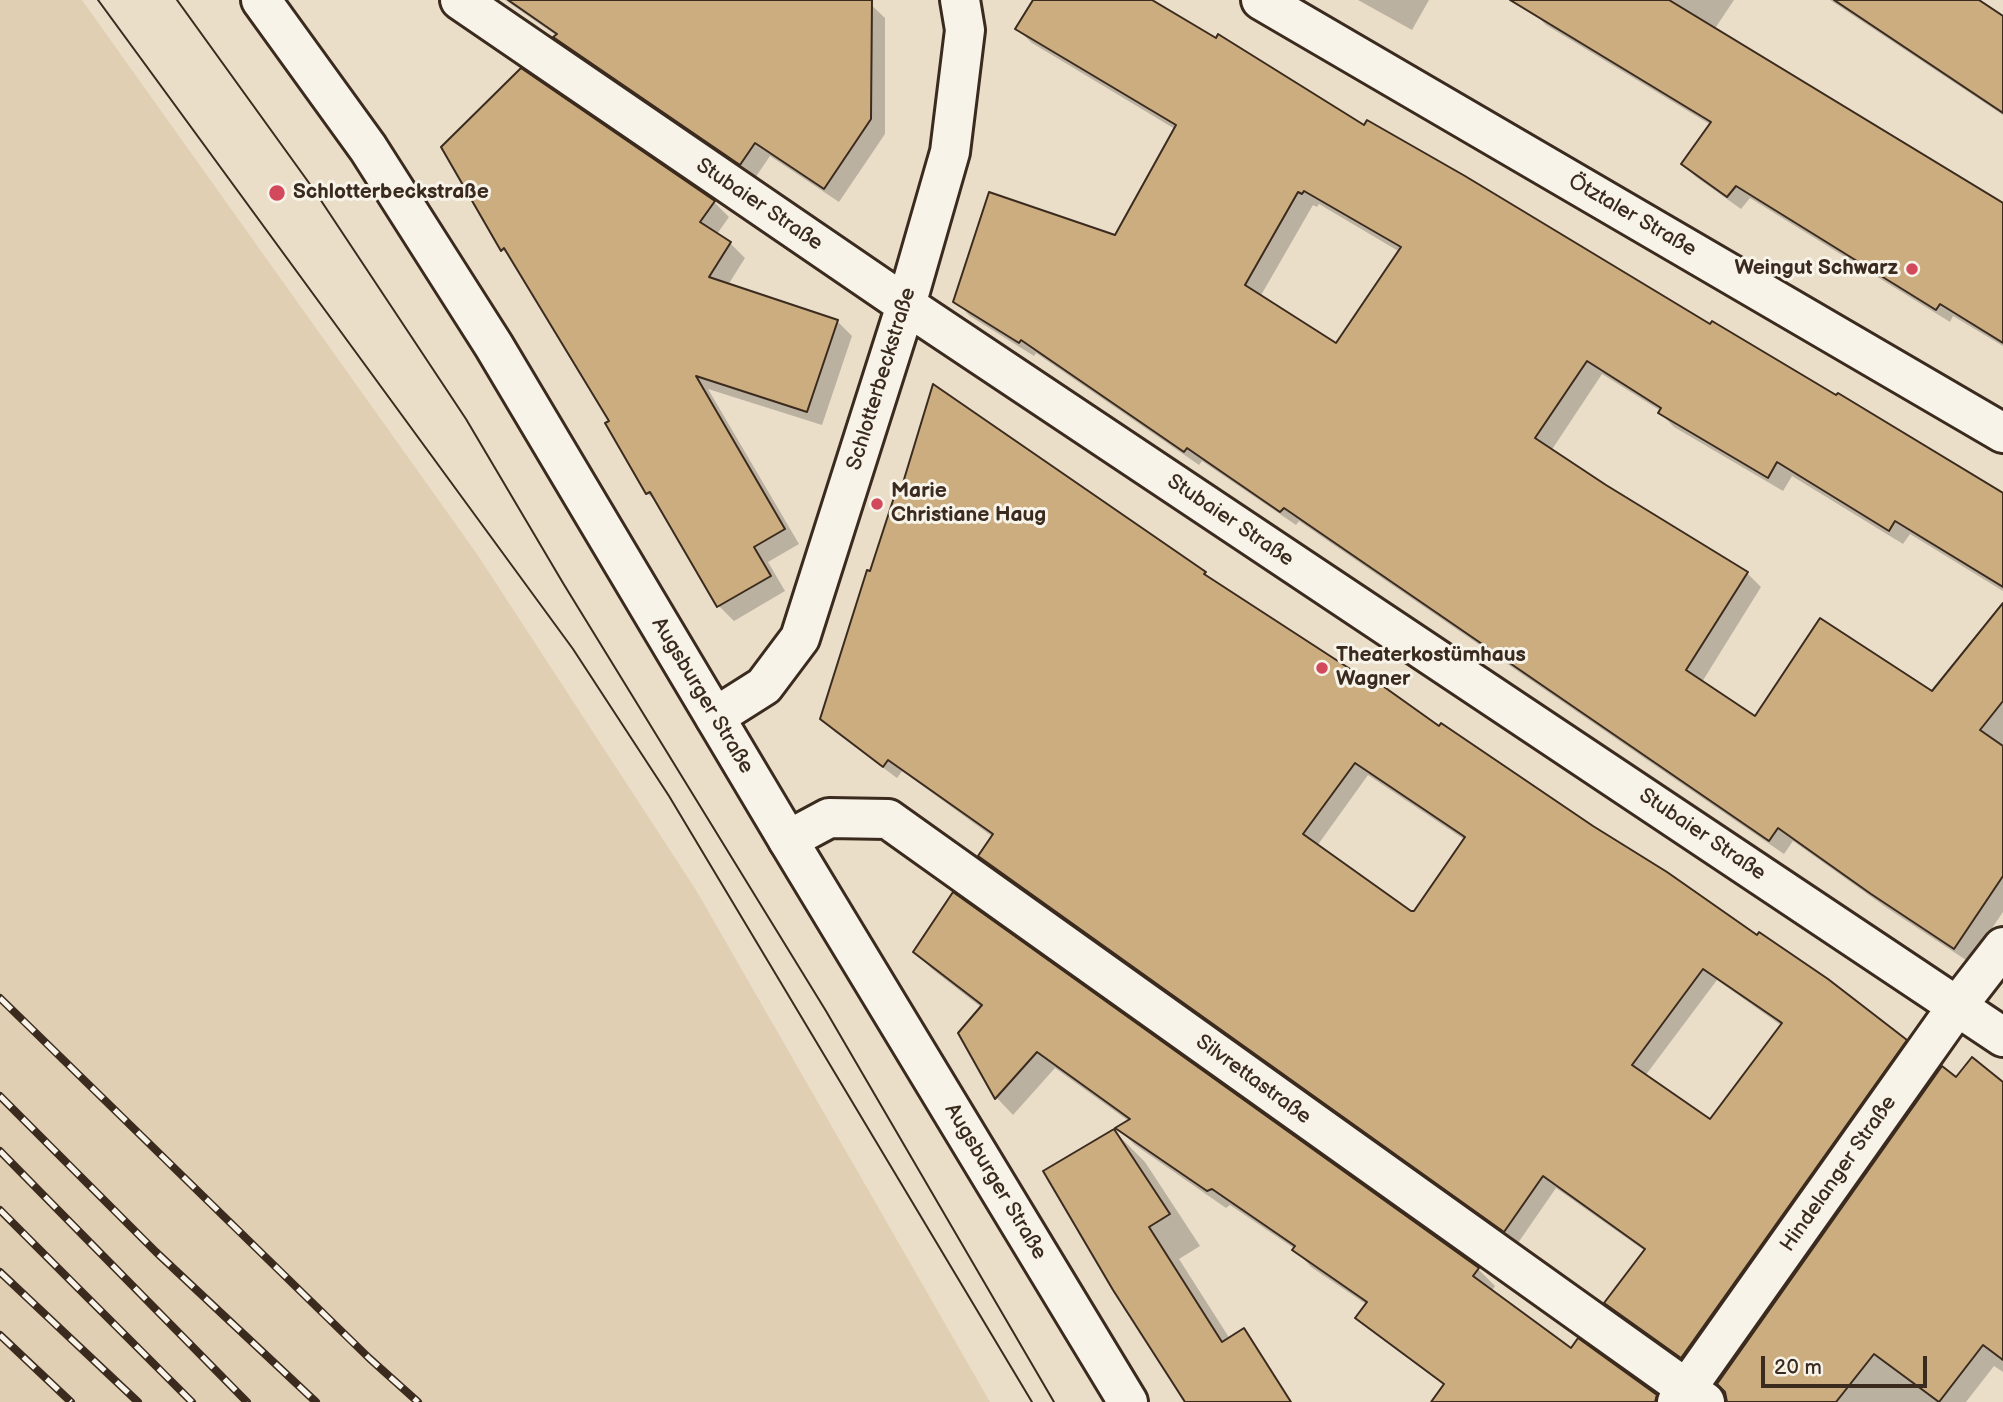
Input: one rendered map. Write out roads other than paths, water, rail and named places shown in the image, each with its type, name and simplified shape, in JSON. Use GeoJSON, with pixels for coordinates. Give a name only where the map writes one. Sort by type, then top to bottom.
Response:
{"type":"FeatureCollection","features":[{"type":"Feature","properties":{"kind":"street","name":"Augsburger Straße"},"geometry":{"type":"LineString","coordinates":[[261,0],[368,148],[494,346],[788,840],[1128,1402]]}},
{"type":"Feature","properties":{"kind":"street","name":"Stubaier Straße"},"geometry":{"type":"LineString","coordinates":[[460,0],[906,305],[2003,1037]]}},
{"type":"Feature","properties":{"kind":"street","name":"Schlotterbeckstraße"},"geometry":{"type":"LineString","coordinates":[[715,717],[764,686],[800,638],[906,305],[950,152],[965,30],[960,0]]}},
{"type":"Feature","properties":{"kind":"street","name":"Ötztaler Straße"},"geometry":{"type":"LineString","coordinates":[[1261,0],[2003,433]]}},
{"type":"Feature","properties":{"kind":"street","name":"Silvrettastraße"},"geometry":{"type":"LineString","coordinates":[[788,840],[829,818],[888,819],[1689,1398]]}},
{"type":"Feature","properties":{"kind":"street","name":"Hindelanger Straße"},"geometry":{"type":"LineString","coordinates":[[1689,1398],[1958,1006],[2003,947]]}},
{"type":"Feature","properties":{"kind":"tram line"},"geometry":{"type":"LineString","coordinates":[[98,0],[573,649],[669,796],[1032,1402]]}},
{"type":"Feature","properties":{"kind":"tram line"},"geometry":{"type":"LineString","coordinates":[[177,0],[312,187],[466,419],[563,583],[826,1011],[1054,1402]]}},
{"type":"Feature","properties":{"kind":"railway"},"geometry":{"type":"LineString","coordinates":[[0,998],[369,1358],[418,1402]]}},
{"type":"Feature","properties":{"kind":"railway"},"geometry":{"type":"LineString","coordinates":[[0,1096],[156,1252],[316,1402]]}},
{"type":"Feature","properties":{"kind":"railway"},"geometry":{"type":"LineString","coordinates":[[0,1151],[247,1402]]}},
{"type":"Feature","properties":{"kind":"railway"},"geometry":{"type":"LineString","coordinates":[[0,1210],[192,1402]]}},
{"type":"Feature","properties":{"kind":"railway"},"geometry":{"type":"LineString","coordinates":[[0,1272],[138,1402]]}},
{"type":"Feature","properties":{"kind":"railway"},"geometry":{"type":"LineString","coordinates":[[0,1335],[71,1402]]}},
{"type":"Feature","properties":{"kind":"place","name":"Schlotterbeckstraße"},"geometry":{"type":"Point","coordinates":[277,193]}},
{"type":"Feature","properties":{"kind":"place","name":"Weingut Schwarz"},"geometry":{"type":"Point","coordinates":[1912,269]}},
{"type":"Feature","properties":{"kind":"place","name":"Marie Christiane Haug"},"geometry":{"type":"Point","coordinates":[877,504]}},
{"type":"Feature","properties":{"kind":"place","name":"Theaterkostümhaus Wagner"},"geometry":{"type":"Point","coordinates":[1322,668]}}]}
